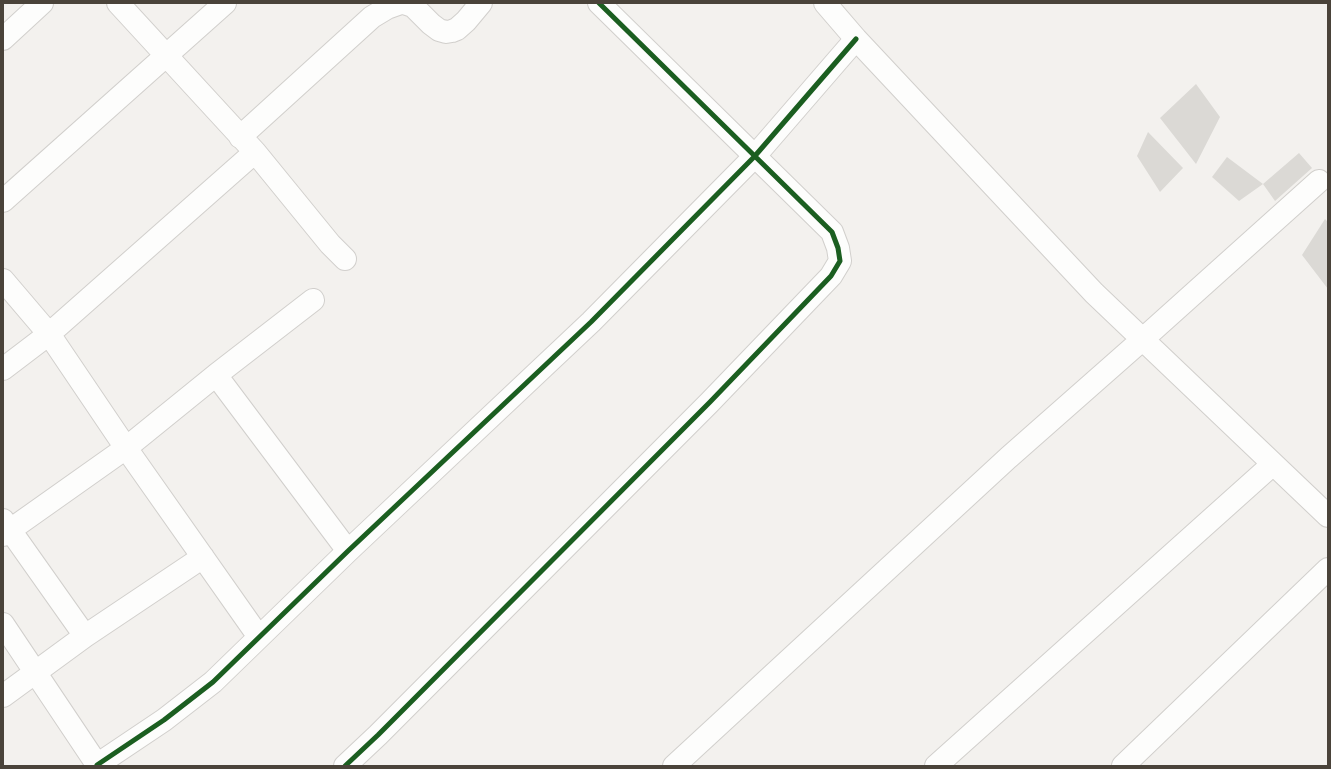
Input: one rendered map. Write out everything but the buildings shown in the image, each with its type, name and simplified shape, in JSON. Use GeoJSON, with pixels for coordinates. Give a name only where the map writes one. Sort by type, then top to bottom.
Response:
{"type":"FeatureCollection","features":[{"type":"Feature","properties":{"kind":"street"},"geometry":{"type":"LineString","coordinates":[[3,39],[42,3]]}},
{"type":"Feature","properties":{"kind":"street"},"geometry":{"type":"LineString","coordinates":[[118,3],[248,144],[330,244],[345,259]]}},
{"type":"Feature","properties":{"kind":"street"},"geometry":{"type":"LineString","coordinates":[[3,201],[225,3]]}},
{"type":"Feature","properties":{"kind":"street"},"geometry":{"type":"LineString","coordinates":[[3,369],[49,334],[248,144],[372,17],[387,8],[402,3],[412,6],[430,24],[439,30],[446,32],[457,29],[481,3]]}},
{"type":"Feature","properties":{"kind":"street"},"geometry":{"type":"LineString","coordinates":[[345,766],[378,735],[710,402],[831,276],[840,261],[838,248],[832,232],[599,3]]}},
{"type":"Feature","properties":{"kind":"street"},"geometry":{"type":"LineString","coordinates":[[825,3],[856,39],[1094,293],[1328,516]]}},
{"type":"Feature","properties":{"kind":"street"},"geometry":{"type":"LineString","coordinates":[[3,624],[97,765],[164,720],[213,682],[348,551],[591,322],[754,157],[856,39]]}},
{"type":"Feature","properties":{"kind":"street"},"geometry":{"type":"LineString","coordinates":[[674,766],[1008,458],[1143,340],[1319,181]]}},
{"type":"Feature","properties":{"kind":"street"},"geometry":{"type":"LineString","coordinates":[[3,280],[49,334],[126,448],[259,637]]}},
{"type":"Feature","properties":{"kind":"street"},"geometry":{"type":"LineString","coordinates":[[86,636],[5,528],[126,448],[216,375],[313,300]]}},
{"type":"Feature","properties":{"kind":"street"},"geometry":{"type":"LineString","coordinates":[[216,375],[348,551]]}},
{"type":"Feature","properties":{"kind":"street"},"geometry":{"type":"LineString","coordinates":[[936,766],[1273,464]]}},
{"type":"Feature","properties":{"kind":"street"},"geometry":{"type":"LineString","coordinates":[[3,696],[86,636],[203,557]]}},
{"type":"Feature","properties":{"kind":"street"},"geometry":{"type":"LineString","coordinates":[[1123,766],[1328,569]]}},
{"type":"Feature","properties":{"kind":"cycle path"},"geometry":{"type":"LineString","coordinates":[[345,766],[378,735],[710,402],[831,276],[840,261],[838,248],[832,232],[599,3]]}},
{"type":"Feature","properties":{"kind":"cycle path"},"geometry":{"type":"LineString","coordinates":[[97,765],[164,720],[213,682],[348,551],[591,322],[754,157],[856,39]]}}]}
